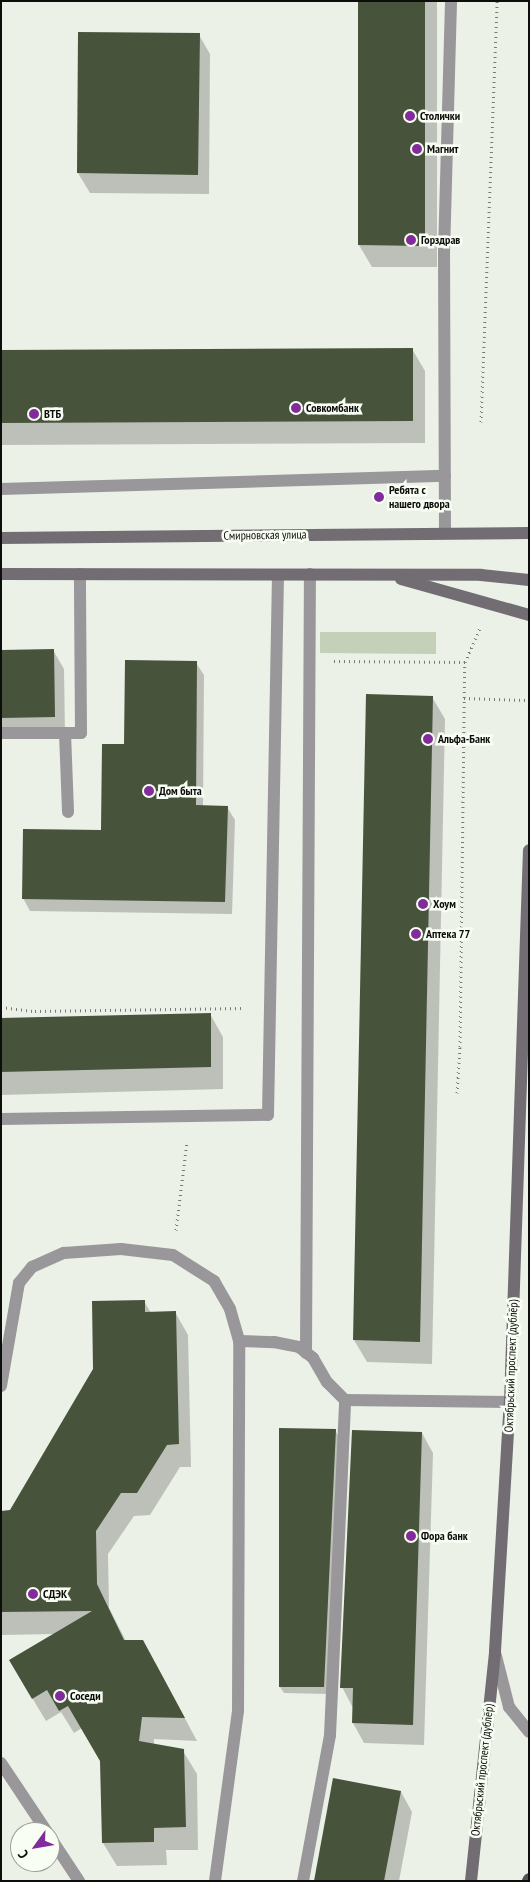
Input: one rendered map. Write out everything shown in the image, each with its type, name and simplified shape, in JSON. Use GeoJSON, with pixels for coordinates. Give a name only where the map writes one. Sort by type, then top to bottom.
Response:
{"type":"FeatureCollection","features":[{"type":"Feature","properties":{"kind":"main road","name":"Смирновская улица"},"geometry":{"type":"LineString","coordinates":[[1,538],[529,533]]}},
{"type":"Feature","properties":{"kind":"main road"},"geometry":{"type":"LineString","coordinates":[[1,574],[481,575],[529,580]]}},
{"type":"Feature","properties":{"kind":"main road"},"geometry":{"type":"LineString","coordinates":[[384,574],[529,614]]}},
{"type":"Feature","properties":{"kind":"main road","name":"Октябрьский проспект (дублёр)"},"geometry":{"type":"LineString","coordinates":[[471,1881],[495,1651],[510,1402],[529,850]]}},
{"type":"Feature","properties":{"kind":"street"},"geometry":{"type":"LineString","coordinates":[[445,533],[444,253],[451,1]]}},
{"type":"Feature","properties":{"kind":"street"},"geometry":{"type":"LineString","coordinates":[[1,489],[445,476]]}},
{"type":"Feature","properties":{"kind":"street"},"geometry":{"type":"LineString","coordinates":[[1,733],[81,733],[80,574]]}},
{"type":"Feature","properties":{"kind":"street"},"geometry":{"type":"LineString","coordinates":[[306,1353],[310,574]]}},
{"type":"Feature","properties":{"kind":"street"},"geometry":{"type":"LineString","coordinates":[[1,1119],[268,1115],[278,575]]}},
{"type":"Feature","properties":{"kind":"street"},"geometry":{"type":"LineString","coordinates":[[65,733],[68,812]]}},
{"type":"Feature","properties":{"kind":"street"},"geometry":{"type":"LineString","coordinates":[[1,1386],[19,1283],[32,1267],[64,1254],[121,1249],[173,1255],[214,1281],[230,1309],[239,1340],[238,1711],[215,1881]]}},
{"type":"Feature","properties":{"kind":"street"},"geometry":{"type":"LineString","coordinates":[[239,1340],[274,1342],[299,1347],[313,1358],[327,1382],[345,1400],[510,1402]]}},
{"type":"Feature","properties":{"kind":"street"},"geometry":{"type":"LineString","coordinates":[[303,1881],[330,1735],[345,1400]]}},
{"type":"Feature","properties":{"kind":"street"},"geometry":{"type":"LineString","coordinates":[[495,1651],[502,1686],[509,1707],[529,1732]]}},
{"type":"Feature","properties":{"kind":"street"},"geometry":{"type":"LineString","coordinates":[[1,1763],[40,1822]]}},
{"type":"Feature","properties":{"kind":"street"},"geometry":{"type":"LineString","coordinates":[[60,1852],[79,1881]]}},
{"type":"Feature","properties":{"kind":"path"},"geometry":{"type":"LineString","coordinates":[[481,422],[497,1]]}},
{"type":"Feature","properties":{"kind":"path"},"geometry":{"type":"LineString","coordinates":[[457,1093],[460,1047],[465,662],[482,625]]}},
{"type":"Feature","properties":{"kind":"path"},"geometry":{"type":"LineString","coordinates":[[309,661],[465,662]]}},
{"type":"Feature","properties":{"kind":"path"},"geometry":{"type":"LineString","coordinates":[[464,698],[529,700]]}},
{"type":"Feature","properties":{"kind":"path"},"geometry":{"type":"LineString","coordinates":[[1,1007],[35,1011],[270,1007]]}},
{"type":"Feature","properties":{"kind":"path"},"geometry":{"type":"LineString","coordinates":[[173,1255],[190,1116]]}},
{"type":"Feature","properties":{"kind":"green space"},"geometry":{"type":"Polygon","coordinates":[[[320,632],[436,632],[436,654],[320,653],[320,632]]]}},
{"type":"Feature","properties":{"kind":"building"},"geometry":{"type":"Polygon","coordinates":[[[358,1],[425,1],[425,246],[358,245],[358,1]]]}},
{"type":"Feature","properties":{"kind":"building"},"geometry":{"type":"Polygon","coordinates":[[[78,32],[200,33],[198,175],[77,173],[78,32]]]}},
{"type":"Feature","properties":{"kind":"building"},"geometry":{"type":"Polygon","coordinates":[[[413,348],[413,421],[1,423],[1,350],[413,348]]]}},
{"type":"Feature","properties":{"kind":"building"},"geometry":{"type":"Polygon","coordinates":[[[54,649],[55,717],[1,718],[1,650],[54,649]]]}},
{"type":"Feature","properties":{"kind":"building","name":"Дом быта"},"geometry":{"type":"Polygon","coordinates":[[[125,660],[197,661],[196,805],[228,806],[225,902],[22,899],[23,829],[101,830],[102,744],[124,744],[125,660]]]}},
{"type":"Feature","properties":{"kind":"building"},"geometry":{"type":"Polygon","coordinates":[[[366,694],[433,696],[420,1342],[353,1340],[366,694]]]}},
{"type":"Feature","properties":{"kind":"building"},"geometry":{"type":"Polygon","coordinates":[[[211,1013],[211,1067],[1,1072],[1,1018],[211,1013]]]}},
{"type":"Feature","properties":{"kind":"building"},"geometry":{"type":"Polygon","coordinates":[[[145,1300],[145,1312],[176,1311],[179,1444],[167,1445],[137,1493],[121,1493],[96,1531],[97,1584],[124,1640],[143,1640],[185,1718],[142,1717],[139,1741],[184,1749],[186,1827],[154,1828],[154,1842],[102,1843],[100,1761],[68,1706],[59,1711],[47,1690],[32,1699],[9,1660],[92,1611],[1,1612],[1,1511],[10,1510],[93,1369],[92,1301],[145,1300]]]}},
{"type":"Feature","properties":{"kind":"building"},"geometry":{"type":"Polygon","coordinates":[[[279,1428],[336,1429],[324,1687],[279,1687],[279,1428]]]}},
{"type":"Feature","properties":{"kind":"building"},"geometry":{"type":"Polygon","coordinates":[[[352,1430],[422,1432],[413,1725],[352,1723],[353,1688],[340,1688],[352,1430]]]}},
{"type":"Feature","properties":{"kind":"building"},"geometry":{"type":"Polygon","coordinates":[[[333,1778],[401,1791],[384,1881],[314,1881],[333,1778]]]}},
{"type":"Feature","properties":{"kind":"place","name":"Столички"},"geometry":{"type":"Point","coordinates":[410,116]}},
{"type":"Feature","properties":{"kind":"place","name":"Магнит"},"geometry":{"type":"Point","coordinates":[417,149]}},
{"type":"Feature","properties":{"kind":"place","name":"Горздрав"},"geometry":{"type":"Point","coordinates":[411,240]}},
{"type":"Feature","properties":{"kind":"place","name":"Совкомбанк"},"geometry":{"type":"Point","coordinates":[296,408]}},
{"type":"Feature","properties":{"kind":"place","name":"ВТБ"},"geometry":{"type":"Point","coordinates":[34,414]}},
{"type":"Feature","properties":{"kind":"place","name":"Ребята с нашего двора"},"geometry":{"type":"Point","coordinates":[379,497]}},
{"type":"Feature","properties":{"kind":"place","name":"Альфа-Банк"},"geometry":{"type":"Point","coordinates":[428,739]}},
{"type":"Feature","properties":{"kind":"place","name":"Дом быта"},"geometry":{"type":"Point","coordinates":[149,791]}},
{"type":"Feature","properties":{"kind":"place","name":"Хоум"},"geometry":{"type":"Point","coordinates":[423,904]}},
{"type":"Feature","properties":{"kind":"place","name":"Аптека 77"},"geometry":{"type":"Point","coordinates":[416,934]}},
{"type":"Feature","properties":{"kind":"place","name":"Фора банк"},"geometry":{"type":"Point","coordinates":[411,1536]}},
{"type":"Feature","properties":{"kind":"place","name":"СДЭК"},"geometry":{"type":"Point","coordinates":[33,1594]}},
{"type":"Feature","properties":{"kind":"place","name":"Соседи"},"geometry":{"type":"Point","coordinates":[60,1696]}}]}
